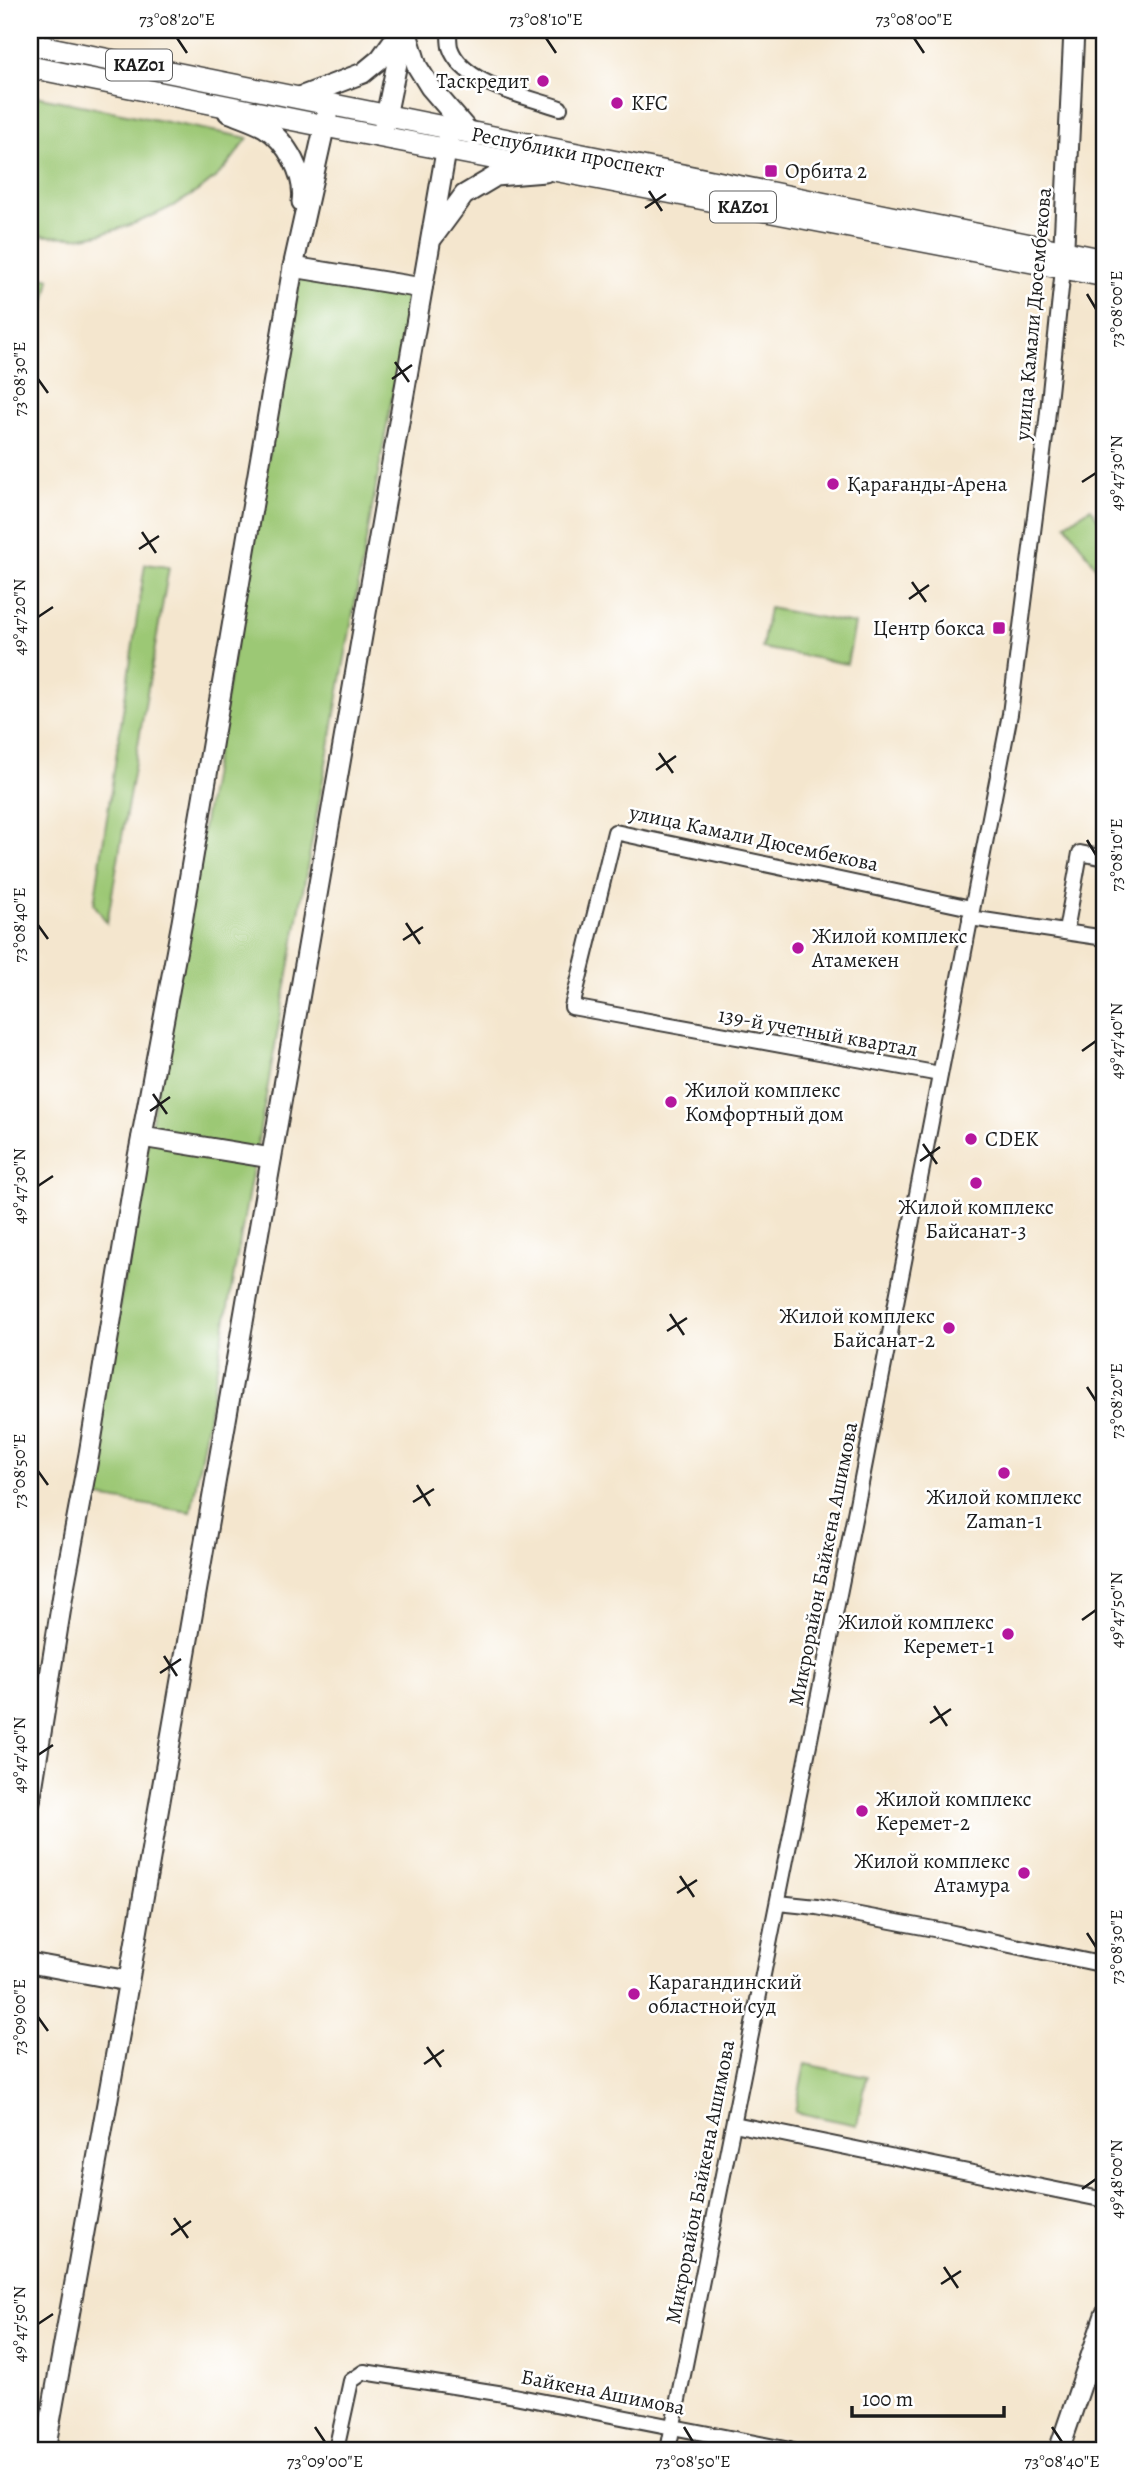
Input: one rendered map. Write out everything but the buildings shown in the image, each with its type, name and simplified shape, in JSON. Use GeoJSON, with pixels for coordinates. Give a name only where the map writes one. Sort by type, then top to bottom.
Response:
{"type":"FeatureCollection","features":[{"type":"Feature","properties":{"kind":"highway","name":"Республики проспект"},"geometry":{"type":"LineString","coordinates":[[30,44],[330,103],[384,125]]}},
{"type":"Feature","properties":{"kind":"highway","name":"Республики проспект"},"geometry":{"type":"LineString","coordinates":[[30,66],[325,126],[384,125],[454,136],[1064,261],[1105,276]]}},
{"type":"Feature","properties":{"kind":"highway","name":"Республики проспект"},"geometry":{"type":"LineString","coordinates":[[454,136],[560,171],[1064,261],[1105,260]]}},
{"type":"Feature","properties":{"kind":"main road"},"geometry":{"type":"LineString","coordinates":[[300,97],[363,73],[380,59],[404,30]]}},
{"type":"Feature","properties":{"kind":"main road"},"geometry":{"type":"LineString","coordinates":[[384,125],[404,30]]}},
{"type":"Feature","properties":{"kind":"main road"},"geometry":{"type":"LineString","coordinates":[[45,2450],[429,244],[454,136],[418,66],[404,30]]}},
{"type":"Feature","properties":{"kind":"main road","name":"улица Камали Дюсембекова"},"geometry":{"type":"LineString","coordinates":[[1064,261],[1074,30]]}},
{"type":"Feature","properties":{"kind":"main road"},"geometry":{"type":"LineString","coordinates":[[30,1802],[61,1604],[182,922],[295,259],[304,191],[297,168],[281,143],[265,128],[201,101]]}},
{"type":"Feature","properties":{"kind":"main road"},"geometry":{"type":"LineString","coordinates":[[295,259],[330,103]]}},
{"type":"Feature","properties":{"kind":"main road"},"geometry":{"type":"LineString","coordinates":[[429,244],[464,195],[496,176],[560,171]]}},
{"type":"Feature","properties":{"kind":"main road"},"geometry":{"type":"LineString","coordinates":[[295,259],[422,288]]}},
{"type":"Feature","properties":{"kind":"main road"},"geometry":{"type":"LineString","coordinates":[[142,1137],[271,1158]]}},
{"type":"Feature","properties":{"kind":"main road"},"geometry":{"type":"LineString","coordinates":[[30,1963],[128,1981]]}},
{"type":"Feature","properties":{"kind":"main road"},"geometry":{"type":"LineString","coordinates":[[1059,2450],[1105,2315]]}},
{"type":"Feature","properties":{"kind":"street"},"geometry":{"type":"LineString","coordinates":[[449,30],[450,47],[463,66],[493,87],[560,108]]}},
{"type":"Feature","properties":{"kind":"street","name":"улица Камали Дюсембекова"},"geometry":{"type":"LineString","coordinates":[[1014,685],[1064,261]]}},
{"type":"Feature","properties":{"kind":"street","name":"Микрорайон Байкена Ашимова"},"geometry":{"type":"LineString","coordinates":[[668,2450],[778,1903],[1014,685]]}},
{"type":"Feature","properties":{"kind":"street","name":"улица Камали Дюсембекова"},"geometry":{"type":"LineString","coordinates":[[689,1030],[572,1007],[615,832],[970,913]]}},
{"type":"Feature","properties":{"kind":"street"},"geometry":{"type":"LineString","coordinates":[[1066,931],[1080,853],[1105,858]]}},
{"type":"Feature","properties":{"kind":"street"},"geometry":{"type":"LineString","coordinates":[[970,913],[1105,938]]}},
{"type":"Feature","properties":{"kind":"street","name":"139-й учетный квартал"},"geometry":{"type":"LineString","coordinates":[[689,1030],[940,1074]]}},
{"type":"Feature","properties":{"kind":"street"},"geometry":{"type":"LineString","coordinates":[[778,1903],[817,1907],[926,1927],[1105,1965]]}},
{"type":"Feature","properties":{"kind":"street"},"geometry":{"type":"LineString","coordinates":[[734,2124],[1105,2200]]}},
{"type":"Feature","properties":{"kind":"street","name":"Байкена Ашимова"},"geometry":{"type":"LineString","coordinates":[[336,2450],[351,2381],[364,2372],[504,2394],[790,2450]]}},
{"type":"Feature","properties":{"kind":"green space"},"geometry":{"type":"Polygon","coordinates":[[[30,95],[248,138],[212,180],[159,213],[100,234],[82,237],[33,235],[30,234],[30,95]]]}},
{"type":"Feature","properties":{"kind":"green space"},"geometry":{"type":"Polygon","coordinates":[[[301,269],[411,292],[191,1512],[86,1495],[301,269]]]}},
{"type":"Feature","properties":{"kind":"green space"},"geometry":{"type":"Polygon","coordinates":[[[30,274],[50,279],[43,312],[30,309],[30,274]]]}},
{"type":"Feature","properties":{"kind":"green space"},"geometry":{"type":"Polygon","coordinates":[[[1091,508],[1105,530],[1105,571],[1101,574],[1066,524],[1091,508]]]}},
{"type":"Feature","properties":{"kind":"green space"},"geometry":{"type":"Polygon","coordinates":[[[145,564],[169,567],[107,923],[94,904],[145,564]]]}},
{"type":"Feature","properties":{"kind":"green space"},"geometry":{"type":"Polygon","coordinates":[[[769,608],[855,624],[847,664],[762,648],[769,608]]]}},
{"type":"Feature","properties":{"kind":"green space"},"geometry":{"type":"Polygon","coordinates":[[[805,2064],[867,2077],[857,2125],[795,2112],[805,2064]]]}},
{"type":"Feature","properties":{"kind":"place","name":"Таскредит"},"geometry":{"type":"Point","coordinates":[543,81]}},
{"type":"Feature","properties":{"kind":"place","name":"KFC"},"geometry":{"type":"Point","coordinates":[617,103]}},
{"type":"Feature","properties":{"kind":"place","name":"Орбита 2"},"geometry":{"type":"Point","coordinates":[771,171]}},
{"type":"Feature","properties":{"kind":"place","name":"Қарағанды-Арена"},"geometry":{"type":"Point","coordinates":[833,484]}},
{"type":"Feature","properties":{"kind":"place","name":"Центр бокса"},"geometry":{"type":"Point","coordinates":[999,628]}},
{"type":"Feature","properties":{"kind":"place","name":"Жилой комплекс Атамекен"},"geometry":{"type":"Point","coordinates":[798,948]}},
{"type":"Feature","properties":{"kind":"place","name":"Жилой комплекс Комфортный дом"},"geometry":{"type":"Point","coordinates":[671,1102]}},
{"type":"Feature","properties":{"kind":"place","name":"CDEK"},"geometry":{"type":"Point","coordinates":[971,1139]}},
{"type":"Feature","properties":{"kind":"place","name":"Жилой комплекс Байсанат-3"},"geometry":{"type":"Point","coordinates":[976,1183]}},
{"type":"Feature","properties":{"kind":"place","name":"Жилой комплекс Байсанат-2"},"geometry":{"type":"Point","coordinates":[949,1328]}},
{"type":"Feature","properties":{"kind":"place","name":"Жилой комплекс Zaman-1"},"geometry":{"type":"Point","coordinates":[1004,1473]}},
{"type":"Feature","properties":{"kind":"place","name":"Жилой комплекс Керемет-1"},"geometry":{"type":"Point","coordinates":[1008,1634]}},
{"type":"Feature","properties":{"kind":"place","name":"Жилой комплекс Керемет-2"},"geometry":{"type":"Point","coordinates":[862,1811]}},
{"type":"Feature","properties":{"kind":"place","name":"Жилой комплекс Атамура"},"geometry":{"type":"Point","coordinates":[1024,1873]}},
{"type":"Feature","properties":{"kind":"place","name":"Карагандинский областной суд"},"geometry":{"type":"Point","coordinates":[634,1994]}}]}
